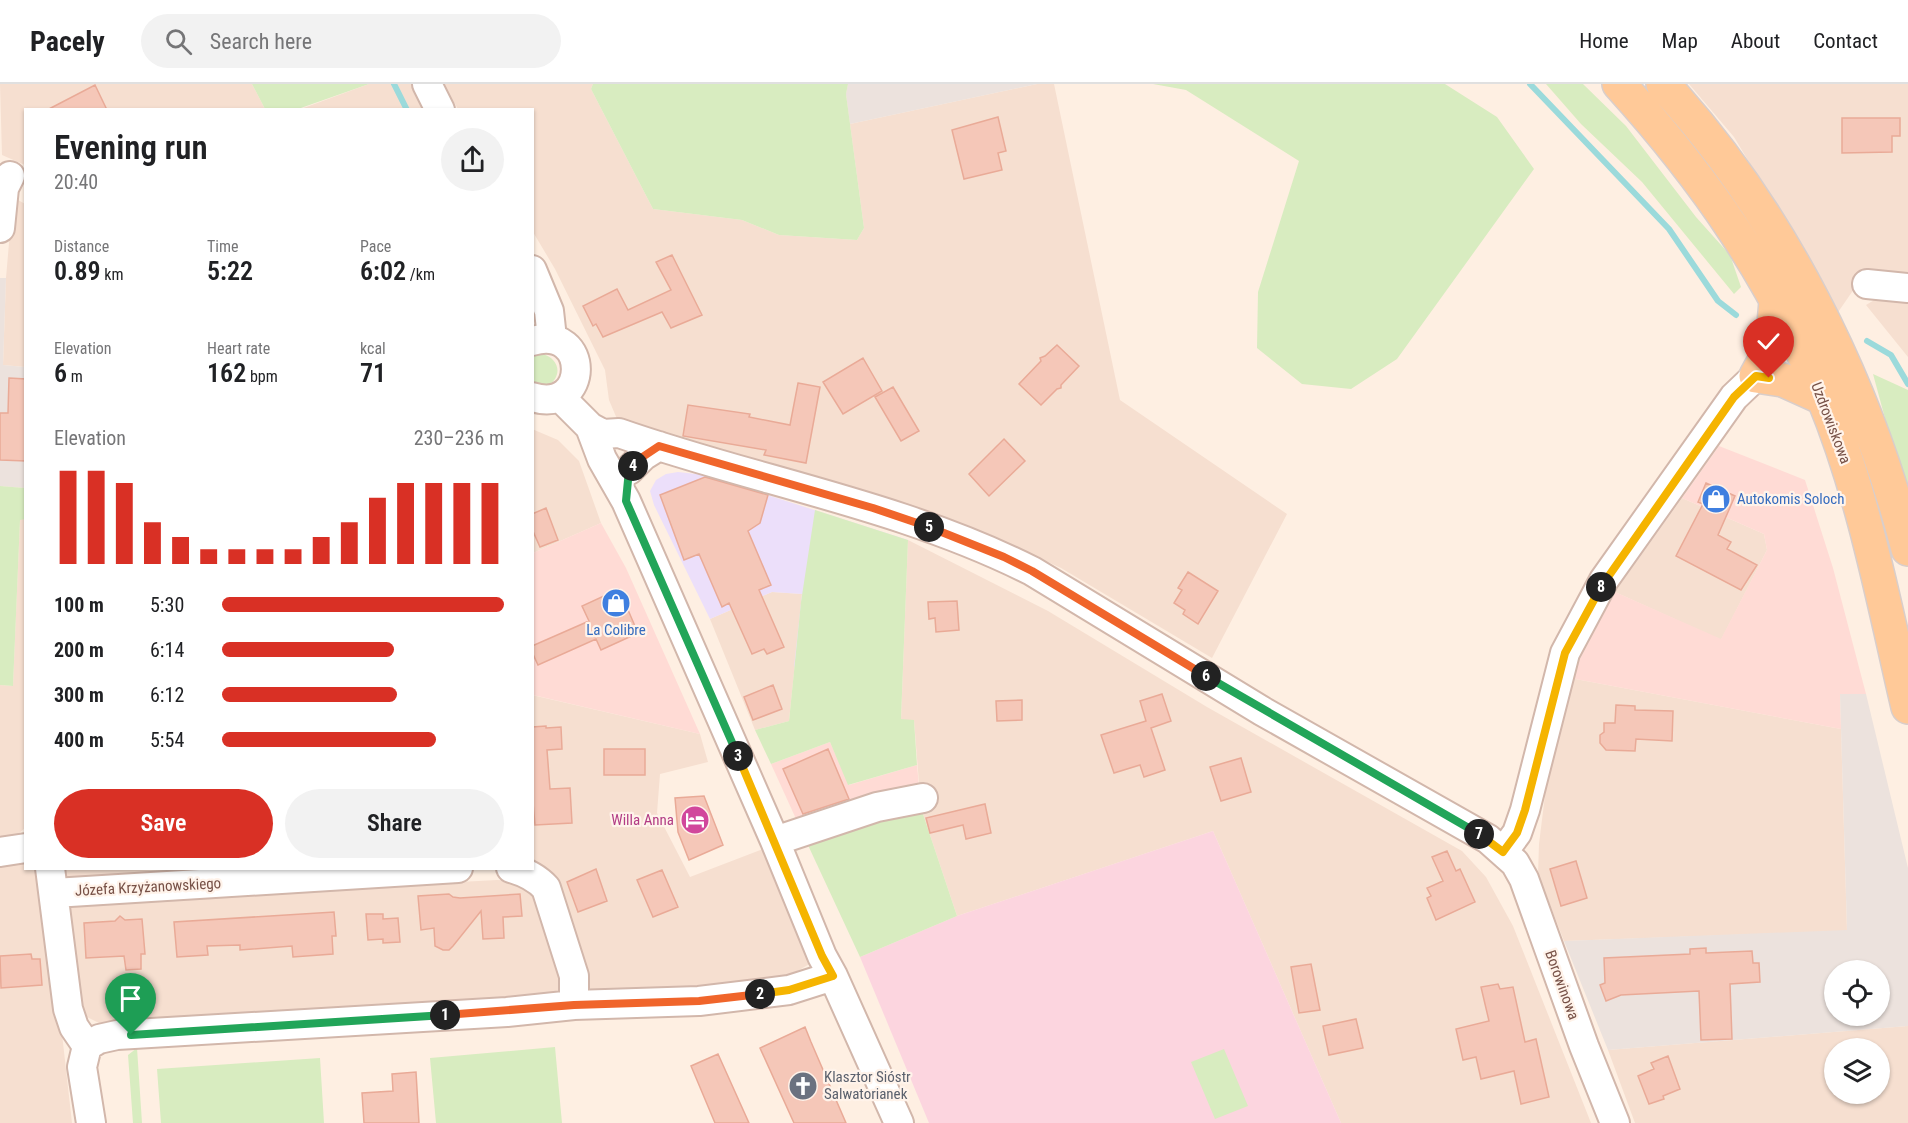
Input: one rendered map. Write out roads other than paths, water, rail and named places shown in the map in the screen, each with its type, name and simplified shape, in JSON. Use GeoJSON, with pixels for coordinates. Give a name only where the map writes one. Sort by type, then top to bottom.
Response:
{"type":"FeatureCollection","features":[{"type":"Feature","properties":{"kind":"main road","name":"Uzdrowiskowa"},"geometry":{"type":"LineString","coordinates":[[1619,84],[1688,164],[1734,228],[1777,299],[1823,398],[1865,527],[1908,707]]}},
{"type":"Feature","properties":{"kind":"main road"},"geometry":{"type":"LineString","coordinates":[[1663,84],[1703,131],[1755,202],[1802,280],[1856,391],[1880,453],[1908,549]]}},
{"type":"Feature","properties":{"kind":"main road"},"geometry":{"type":"LineString","coordinates":[[1777,299],[1772,347],[1756,376],[1784,380],[1823,398]]}},
{"type":"Feature","properties":{"kind":"street"},"geometry":{"type":"LineString","coordinates":[[427,84],[439,108]]}},
{"type":"Feature","properties":{"kind":"street"},"geometry":{"type":"LineString","coordinates":[[0,228],[4,188],[12,177]]}},
{"type":"Feature","properties":{"kind":"street"},"geometry":{"type":"LineString","coordinates":[[534,275],[549,311],[542,340],[569,348],[577,366],[576,376],[555,393]]}},
{"type":"Feature","properties":{"kind":"street"},"geometry":{"type":"LineString","coordinates":[[1867,284],[1908,288]]}},
{"type":"Feature","properties":{"kind":"street"},"geometry":{"type":"LineString","coordinates":[[1503,852],[1517,833],[1525,810],[1565,653],[1604,580],[1734,397],[1756,376]]}},
{"type":"Feature","properties":{"kind":"street"},"geometry":{"type":"LineString","coordinates":[[555,393],[590,427],[602,459],[626,501],[775,841],[822,956],[899,1123]]}},
{"type":"Feature","properties":{"kind":"street"},"geometry":{"type":"LineString","coordinates":[[555,393],[584,400],[619,433],[626,448],[629,470],[626,501]]}},
{"type":"Feature","properties":{"kind":"street","name":"Borowinowa"},"geometry":{"type":"LineString","coordinates":[[590,427],[603,434],[619,433],[873,508],[938,530],[1004,557],[1032,571],[1263,711],[1488,839],[1515,863],[1524,879],[1584,1046],[1615,1123]]}},
{"type":"Feature","properties":{"kind":"street"},"geometry":{"type":"LineString","coordinates":[[629,470],[659,446]]}},
{"type":"Feature","properties":{"kind":"street"},"geometry":{"type":"LineString","coordinates":[[775,841],[877,807],[923,798]]}},
{"type":"Feature","properties":{"kind":"street"},"geometry":{"type":"LineString","coordinates":[[0,852],[24,849]]}},
{"type":"Feature","properties":{"kind":"street","name":"Józefa Krzyżanowskiego"},"geometry":{"type":"LineString","coordinates":[[87,1046],[74,1027],[68,1009],[52,881],[396,870]]}},
{"type":"Feature","properties":{"kind":"street"},"geometry":{"type":"LineString","coordinates":[[520,870],[538,880],[546,888],[574,976],[574,1005]]}},
{"type":"Feature","properties":{"kind":"street"},"geometry":{"type":"LineString","coordinates":[[91,1123],[82,1067],[87,1046],[99,1039],[117,1035],[517,1011],[574,1005],[699,1001],[789,990],[833,976]]}},
{"type":"Feature","properties":{"kind":"waterway"},"geometry":{"type":"LineString","coordinates":[[394,84],[406,108]]}},
{"type":"Feature","properties":{"kind":"waterway"},"geometry":{"type":"LineString","coordinates":[[1530,84],[1669,229],[1718,301],[1736,315]]}},
{"type":"Feature","properties":{"kind":"waterway"},"geometry":{"type":"LineString","coordinates":[[1867,341],[1891,355],[1908,384]]}},
{"type":"Feature","properties":{"kind":"place","name":"Autokomis Soloch"},"geometry":{"type":"Point","coordinates":[1716,499]}},
{"type":"Feature","properties":{"kind":"place","name":"La Colibre"},"geometry":{"type":"Point","coordinates":[616,603]}},
{"type":"Feature","properties":{"kind":"place","name":"Willa Anna"},"geometry":{"type":"Point","coordinates":[695,820]}},
{"type":"Feature","properties":{"kind":"place","name":"Klasztor Sióstr Salwatorianek"},"geometry":{"type":"Point","coordinates":[803,1086]}}]}
